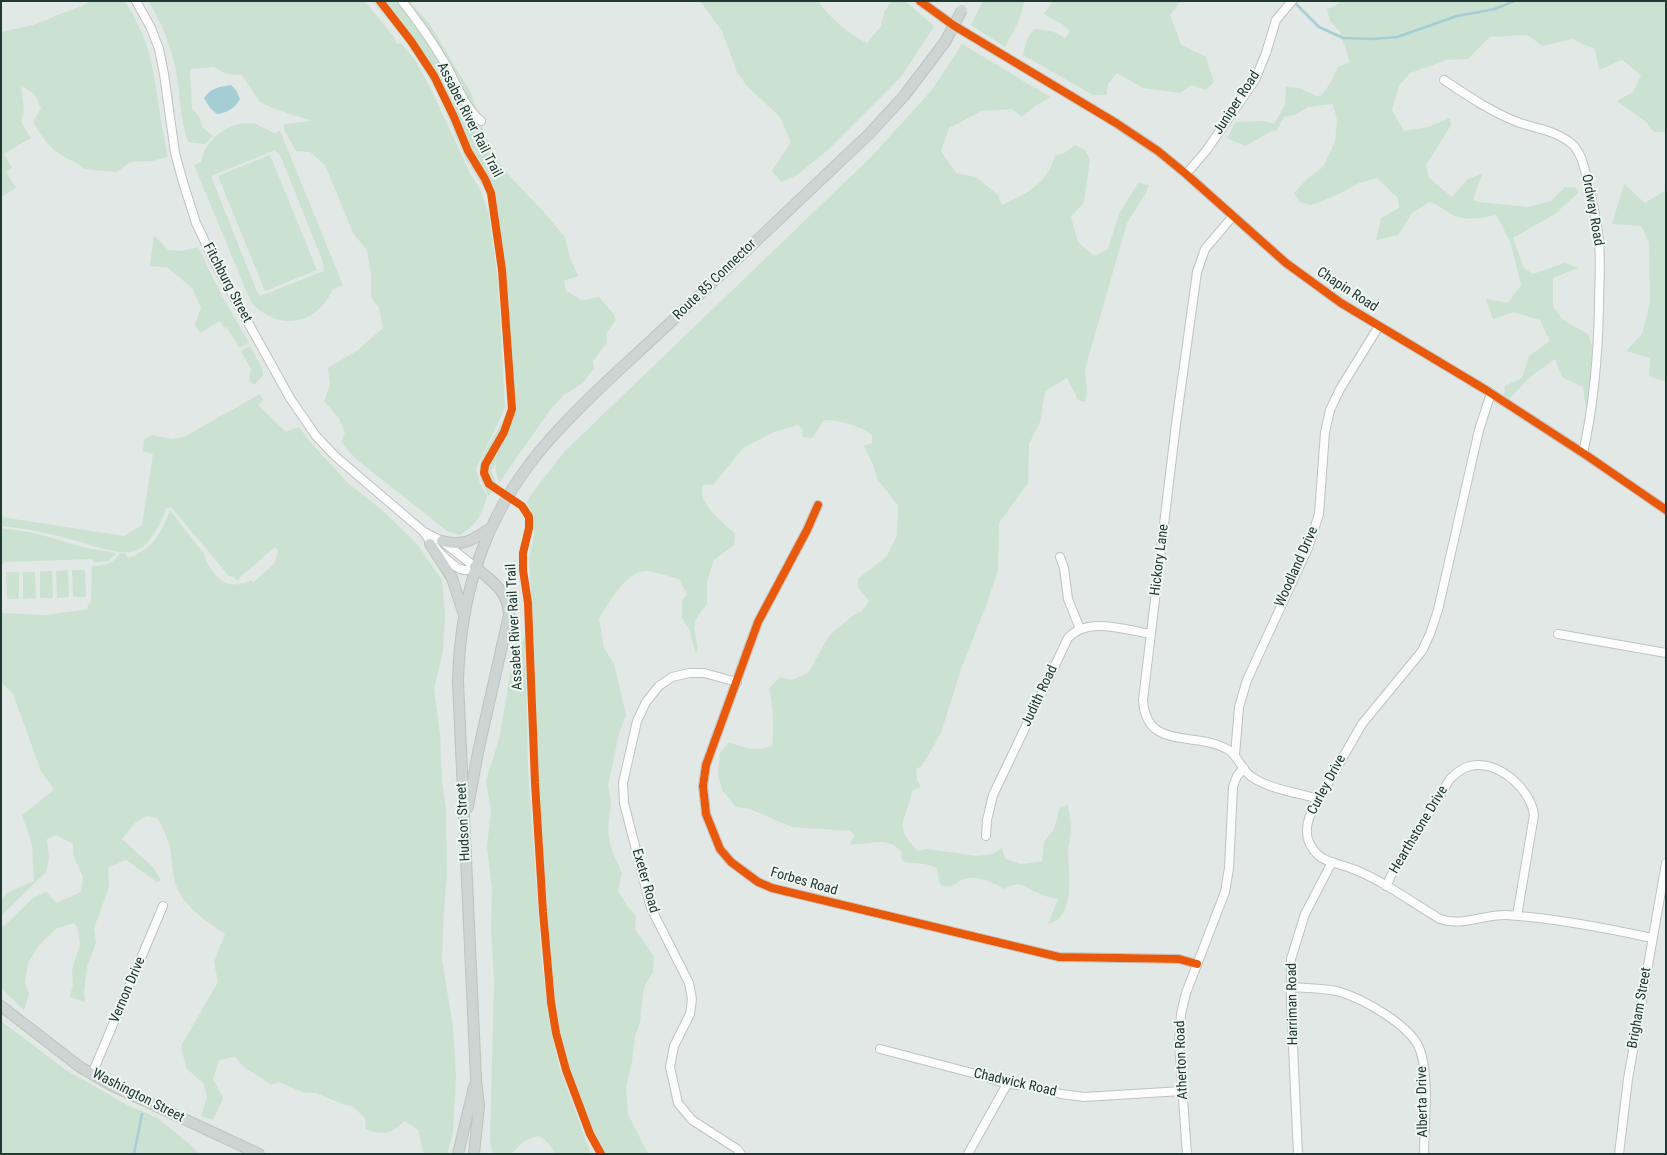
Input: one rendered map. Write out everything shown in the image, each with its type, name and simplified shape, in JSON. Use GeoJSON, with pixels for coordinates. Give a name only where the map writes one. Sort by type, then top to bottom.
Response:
{"type":"FeatureCollection","features":[{"type":"Feature","properties":{"kind":"main road","name":"Route 85 Connector"},"geometry":{"type":"LineString","coordinates":[[475,567],[491,527],[521,476],[547,442],[875,127],[910,90],[945,42],[964,6]]}},
{"type":"Feature","properties":{"kind":"main road"},"geometry":{"type":"LineString","coordinates":[[442,541],[456,544],[466,543],[491,527]]}},
{"type":"Feature","properties":{"kind":"main road"},"geometry":{"type":"LineString","coordinates":[[430,544],[452,578],[463,615]]}},
{"type":"Feature","properties":{"kind":"main road"},"geometry":{"type":"LineString","coordinates":[[466,843],[471,787],[509,615],[504,593],[475,567]]}},
{"type":"Feature","properties":{"kind":"main road","name":"Hudson Street"},"geometry":{"type":"LineString","coordinates":[[474,1154],[479,1106],[476,1079],[458,682],[463,615],[475,567]]}},
{"type":"Feature","properties":{"kind":"main road","name":"Washington Street"},"geometry":{"type":"LineString","coordinates":[[1,1006],[43,1040],[92,1074],[136,1098],[259,1154]]}},
{"type":"Feature","properties":{"kind":"main road","name":"Hudson Street"},"geometry":{"type":"LineString","coordinates":[[458,1154],[476,1079]]}},
{"type":"Feature","properties":{"kind":"street","name":"Fitchburg Street"},"geometry":{"type":"LineString","coordinates":[[136,1],[151,28],[159,49],[180,175],[196,223],[216,265],[278,377],[308,425],[335,456],[424,532]]}},
{"type":"Feature","properties":{"kind":"street"},"geometry":{"type":"LineString","coordinates":[[402,1],[438,52],[471,111],[481,121]]}},
{"type":"Feature","properties":{"kind":"street","name":"Chapin Road"},"geometry":{"type":"LineString","coordinates":[[920,1],[938,16],[1130,132],[1186,174],[1299,274],[1341,303],[1491,393],[1666,510]]}},
{"type":"Feature","properties":{"kind":"street","name":"Juniper Road"},"geometry":{"type":"LineString","coordinates":[[1186,174],[1206,151],[1255,80],[1266,54],[1276,20],[1292,1]]}},
{"type":"Feature","properties":{"kind":"street","name":"Ordway Road"},"geometry":{"type":"LineString","coordinates":[[1444,80],[1497,112],[1520,123],[1542,128],[1564,138],[1574,146],[1582,160],[1590,188],[1599,243],[1596,377],[1590,421],[1582,453]]}},
{"type":"Feature","properties":{"kind":"street","name":"Hickory Lane"},"geometry":{"type":"LineString","coordinates":[[1233,216],[1205,249],[1197,272],[1177,415],[1143,711],[1155,730],[1166,735],[1214,744],[1229,750],[1253,778],[1265,784],[1318,799]]}},
{"type":"Feature","properties":{"kind":"street","name":"Woodland Drive"},"geometry":{"type":"LineString","coordinates":[[1235,756],[1239,707],[1246,680],[1317,525],[1325,432],[1330,410],[1340,389],[1379,326]]}},
{"type":"Feature","properties":{"kind":"street","name":"Curley Drive"},"geometry":{"type":"LineString","coordinates":[[1491,393],[1479,430],[1438,610],[1430,634],[1416,658],[1362,724],[1318,799],[1306,827],[1307,838],[1316,853],[1321,857],[1352,868],[1447,922],[1456,923],[1487,916],[1518,916],[1652,938]]}},
{"type":"Feature","properties":{"kind":"street","name":"Forbes Road"},"geometry":{"type":"LineString","coordinates":[[818,505],[807,530],[758,622],[706,766],[704,802],[706,814],[720,850],[758,882],[795,894],[1059,956],[1178,959],[1197,964]]}},
{"type":"Feature","properties":{"kind":"street"},"geometry":{"type":"LineString","coordinates":[[424,532],[442,541],[475,567],[469,570],[460,570],[430,544],[424,532]]}},
{"type":"Feature","properties":{"kind":"street"},"geometry":{"type":"LineString","coordinates":[[1060,557],[1064,568],[1068,599],[1080,629],[1100,626],[1151,634]]}},
{"type":"Feature","properties":{"kind":"street","name":"Judith Road"},"geometry":{"type":"LineString","coordinates":[[986,836],[987,820],[993,795],[1063,647],[1073,633],[1080,629]]}},
{"type":"Feature","properties":{"kind":"street"},"geometry":{"type":"LineString","coordinates":[[1558,634],[1666,653]]}},
{"type":"Feature","properties":{"kind":"street","name":"Exeter Road"},"geometry":{"type":"LineString","coordinates":[[737,682],[704,672],[672,677],[659,686],[646,702],[638,721],[623,783],[624,803],[651,908],[689,983],[692,998],[690,1014],[674,1046],[670,1066],[678,1103],[692,1120],[737,1148],[741,1154]]}},
{"type":"Feature","properties":{"kind":"street","name":"Hearthstone Drive"},"geometry":{"type":"LineString","coordinates":[[1386,886],[1450,778],[1458,771],[1470,766],[1482,765],[1503,773],[1512,779],[1522,788],[1533,805],[1534,815],[1518,916]]}},
{"type":"Feature","properties":{"kind":"street","name":"Atherton Road"},"geometry":{"type":"LineString","coordinates":[[1186,1154],[1179,1033],[1180,1014],[1186,993],[1225,892],[1233,786],[1237,776],[1244,768]]}},
{"type":"Feature","properties":{"kind":"street","name":"Harriman Road"},"geometry":{"type":"LineString","coordinates":[[1298,1154],[1291,959],[1300,929],[1313,898],[1332,862]]}},
{"type":"Feature","properties":{"kind":"street","name":"Brigham Street"},"geometry":{"type":"LineString","coordinates":[[1619,1154],[1626,1087],[1666,863]]}},
{"type":"Feature","properties":{"kind":"street","name":"Vernon Drive"},"geometry":{"type":"LineString","coordinates":[[92,1074],[163,906]]}},
{"type":"Feature","properties":{"kind":"street","name":"Alberta Drive"},"geometry":{"type":"LineString","coordinates":[[1291,987],[1336,991],[1349,996],[1378,1010],[1409,1033],[1415,1041],[1423,1061],[1425,1078],[1424,1154]]}},
{"type":"Feature","properties":{"kind":"street","name":"Chadwick Road"},"geometry":{"type":"LineString","coordinates":[[880,1050],[980,1075],[1007,1084],[1030,1086],[1061,1094],[1084,1097],[1182,1091]]}},
{"type":"Feature","properties":{"kind":"street"},"geometry":{"type":"LineString","coordinates":[[968,1154],[1007,1084]]}},
{"type":"Feature","properties":{"kind":"green space"},"geometry":{"type":"Polygon","coordinates":[[[89,1],[125,1],[136,21],[143,35],[150,58],[168,157],[152,161],[130,162],[117,172],[84,169],[58,153],[42,137],[33,122],[41,108],[35,95],[21,85],[24,110],[21,122],[31,138],[4,154],[12,168],[6,172],[16,188],[1,197],[1,32],[33,25],[86,4],[89,1]]]}},
{"type":"Feature","properties":{"kind":"green space"},"geometry":{"type":"Polygon","coordinates":[[[148,1],[365,1],[393,36],[397,44],[401,43],[415,60],[430,87],[471,175],[481,191],[489,214],[498,282],[505,408],[476,469],[480,484],[487,496],[483,508],[475,523],[460,535],[447,531],[356,459],[341,442],[345,433],[339,418],[324,401],[330,385],[328,368],[358,350],[383,328],[379,308],[371,297],[371,274],[367,250],[353,233],[325,165],[310,152],[296,151],[284,131],[284,124],[312,121],[260,102],[242,75],[226,74],[214,67],[190,69],[192,108],[199,117],[203,128],[213,136],[205,144],[188,142],[183,121],[176,68],[163,29],[148,1]]]}},
{"type":"Feature","properties":{"kind":"green space"},"geometry":{"type":"Polygon","coordinates":[[[372,1],[409,1],[429,23],[471,93],[492,155],[565,237],[569,255],[578,276],[564,281],[566,291],[582,300],[599,297],[613,313],[616,320],[606,334],[607,343],[593,361],[594,368],[583,383],[564,395],[550,410],[499,483],[495,469],[497,461],[491,471],[497,484],[489,496],[482,483],[480,467],[482,458],[506,412],[508,379],[503,339],[501,286],[495,233],[488,199],[466,159],[439,97],[425,71],[391,23],[372,1]]]}},
{"type":"Feature","properties":{"kind":"green space"},"geometry":{"type":"Polygon","coordinates":[[[700,1],[818,1],[840,25],[867,43],[881,26],[884,12],[892,1],[905,1],[934,26],[902,76],[829,149],[797,175],[781,182],[772,171],[791,142],[780,117],[747,86],[737,72],[722,31],[700,1]]]}},
{"type":"Feature","properties":{"kind":"green space"},"geometry":{"type":"Polygon","coordinates":[[[983,1],[1025,1],[1018,23],[1005,47],[971,25],[983,1]]]}},
{"type":"Feature","properties":{"kind":"green space"},"geometry":{"type":"Polygon","coordinates":[[[1053,1],[1181,1],[1170,15],[1181,45],[1206,57],[1214,82],[1206,90],[1191,85],[1180,93],[1143,88],[1117,73],[1108,84],[1106,95],[1093,95],[1023,55],[1027,39],[1034,29],[1052,31],[1065,38],[1070,31],[1044,14],[1053,1]]]}},
{"type":"Feature","properties":{"kind":"green space"},"geometry":{"type":"Polygon","coordinates":[[[1340,1],[1666,1],[1666,132],[1654,132],[1645,121],[1617,101],[1633,92],[1641,75],[1622,60],[1599,70],[1595,49],[1572,39],[1542,46],[1528,35],[1490,37],[1468,59],[1447,60],[1410,73],[1399,86],[1392,110],[1404,131],[1428,127],[1450,118],[1451,125],[1426,165],[1429,178],[1452,197],[1468,179],[1482,174],[1473,200],[1479,202],[1528,207],[1551,201],[1565,187],[1576,188],[1579,192],[1555,214],[1513,238],[1524,268],[1533,274],[1565,263],[1578,268],[1553,278],[1553,307],[1563,320],[1588,334],[1592,346],[1591,398],[1586,409],[1583,387],[1562,377],[1555,359],[1530,377],[1509,399],[1504,398],[1505,386],[1522,378],[1529,356],[1550,341],[1540,320],[1513,312],[1493,319],[1486,299],[1508,303],[1521,285],[1510,241],[1496,215],[1464,218],[1430,202],[1412,213],[1398,235],[1376,240],[1381,218],[1399,208],[1398,198],[1377,178],[1359,183],[1337,195],[1312,205],[1301,203],[1294,193],[1307,179],[1323,167],[1335,142],[1337,120],[1333,104],[1308,107],[1295,115],[1284,117],[1277,130],[1245,146],[1227,138],[1236,122],[1264,121],[1274,124],[1285,105],[1286,87],[1299,88],[1316,96],[1321,96],[1331,82],[1338,67],[1350,62],[1340,32],[1330,21],[1327,9],[1335,6],[1340,1]]]}},
{"type":"Feature","properties":{"kind":"green space"},"geometry":{"type":"Polygon","coordinates":[[[962,44],[1050,97],[1022,117],[1012,109],[982,111],[949,128],[941,151],[956,173],[976,177],[998,195],[1002,205],[1035,187],[1047,174],[1055,155],[1063,154],[1075,145],[1085,150],[1090,159],[1084,202],[1071,217],[1078,242],[1094,256],[1108,249],[1119,214],[1138,183],[1149,185],[1127,223],[1085,369],[1087,393],[1085,402],[1078,400],[1067,378],[1045,391],[1040,422],[1029,444],[1028,483],[999,523],[998,570],[961,669],[941,733],[922,766],[916,769],[917,780],[921,787],[912,791],[903,823],[905,835],[918,851],[926,849],[978,856],[993,854],[1002,848],[1005,859],[1021,864],[1042,861],[1044,842],[1054,829],[1060,807],[1068,805],[1071,828],[1068,851],[1069,893],[1067,903],[1063,913],[1057,920],[1048,924],[1058,899],[1043,895],[1018,884],[1003,889],[990,882],[973,878],[964,879],[952,886],[942,886],[939,881],[937,868],[925,864],[904,862],[901,858],[902,853],[891,844],[878,842],[850,844],[855,835],[850,831],[792,827],[750,809],[736,807],[722,790],[718,774],[720,753],[729,742],[750,749],[772,746],[773,717],[769,688],[780,677],[792,680],[808,673],[829,636],[851,617],[862,611],[869,601],[858,587],[858,579],[887,556],[897,535],[898,505],[877,479],[874,467],[864,446],[872,443],[872,435],[850,424],[824,420],[812,438],[802,437],[803,430],[798,425],[774,432],[743,448],[713,485],[703,485],[702,492],[707,505],[735,534],[734,545],[714,560],[707,582],[707,604],[695,621],[698,651],[695,652],[690,630],[682,618],[682,600],[687,594],[679,579],[644,571],[637,573],[630,577],[618,590],[599,619],[604,648],[614,664],[626,715],[619,733],[608,786],[611,801],[608,830],[611,849],[622,873],[618,891],[636,916],[635,929],[654,957],[653,972],[643,992],[640,1023],[635,1036],[626,1087],[628,1114],[648,1154],[605,1154],[596,1140],[580,1102],[561,1041],[552,971],[537,776],[534,630],[529,559],[534,534],[532,515],[527,503],[529,497],[565,451],[872,156],[931,91],[962,44]]]}},
{"type":"Feature","properties":{"kind":"green space"},"geometry":{"type":"Polygon","coordinates":[[[237,124],[256,124],[274,133],[280,131],[343,285],[333,289],[317,311],[296,321],[284,321],[273,318],[262,312],[251,302],[194,165],[201,162],[207,147],[217,135],[237,124]],[[275,150],[211,176],[260,296],[324,271],[323,262],[281,157],[275,150]]]}},
{"type":"Feature","properties":{"kind":"green space"},"geometry":{"type":"Polygon","coordinates":[[[270,155],[317,270],[265,291],[218,176],[270,155]]]}},
{"type":"Feature","properties":{"kind":"green space"},"geometry":{"type":"Polygon","coordinates":[[[1624,184],[1645,203],[1666,190],[1666,382],[1649,376],[1650,358],[1626,351],[1642,334],[1650,303],[1649,242],[1641,226],[1612,224],[1624,184]]]}},
{"type":"Feature","properties":{"kind":"green space"},"geometry":{"type":"Polygon","coordinates":[[[154,235],[168,250],[181,251],[198,247],[220,292],[249,343],[239,348],[227,327],[224,328],[220,321],[200,333],[195,325],[201,307],[192,288],[167,267],[150,266],[154,235]]]}},
{"type":"Feature","properties":{"kind":"green space"},"geometry":{"type":"Polygon","coordinates":[[[250,346],[262,368],[263,376],[255,384],[249,380],[251,369],[241,351],[250,346]]]}},
{"type":"Feature","properties":{"kind":"green space"},"geometry":{"type":"Polygon","coordinates":[[[260,394],[263,400],[258,405],[286,432],[299,427],[310,442],[348,483],[383,511],[417,544],[442,580],[445,615],[443,651],[434,689],[440,734],[442,781],[446,810],[447,875],[442,959],[453,1027],[456,1076],[453,1133],[447,1154],[426,1154],[423,1151],[418,1130],[405,1121],[387,1132],[373,1132],[366,1129],[365,1118],[352,1106],[316,1093],[305,1093],[279,1082],[272,1085],[245,1068],[235,1057],[219,1060],[213,1079],[223,1098],[213,1120],[201,1116],[207,1098],[204,1084],[186,1068],[181,1046],[218,982],[214,962],[225,934],[189,906],[178,891],[174,878],[171,851],[158,818],[146,816],[135,823],[122,839],[153,867],[161,881],[157,882],[126,860],[108,868],[109,887],[94,928],[96,943],[87,967],[84,992],[85,1002],[70,997],[73,984],[72,969],[80,945],[78,929],[74,923],[57,928],[40,944],[28,963],[25,982],[29,994],[24,1010],[1,988],[1,929],[33,898],[46,892],[57,903],[81,892],[83,877],[73,854],[73,844],[56,835],[47,839],[49,859],[46,872],[1,916],[1,900],[7,893],[34,881],[32,844],[22,815],[54,790],[41,771],[13,694],[1,682],[1,613],[46,615],[89,609],[87,606],[91,602],[92,566],[108,564],[119,554],[125,553],[128,558],[143,551],[155,540],[170,510],[204,554],[213,572],[226,583],[240,584],[252,580],[253,583],[275,563],[278,550],[275,547],[237,580],[229,576],[171,507],[166,508],[161,521],[149,541],[131,552],[95,547],[47,533],[1,526],[1,517],[124,536],[142,525],[153,454],[143,451],[144,440],[151,435],[172,439],[184,437],[260,394]]]}},
{"type":"Feature","properties":{"kind":"green space"},"geometry":{"type":"Polygon","coordinates":[[[1,528],[35,533],[86,548],[116,553],[109,561],[94,562],[92,559],[5,562],[1,565],[1,528]]]}},
{"type":"Feature","properties":{"kind":"green space"},"geometry":{"type":"Polygon","coordinates":[[[68,570],[69,597],[57,598],[56,571],[68,570]]]}},
{"type":"Feature","properties":{"kind":"green space"},"geometry":{"type":"Polygon","coordinates":[[[72,570],[85,570],[86,597],[73,597],[72,570]]]}},
{"type":"Feature","properties":{"kind":"green space"},"geometry":{"type":"Polygon","coordinates":[[[40,571],[52,571],[53,598],[40,598],[40,571]]]}},
{"type":"Feature","properties":{"kind":"green space"},"geometry":{"type":"Polygon","coordinates":[[[6,572],[19,572],[19,599],[7,599],[6,572]]]}},
{"type":"Feature","properties":{"kind":"green space"},"geometry":{"type":"Polygon","coordinates":[[[23,572],[35,572],[36,598],[23,599],[23,572]]]}},
{"type":"Feature","properties":{"kind":"green space"},"geometry":{"type":"Polygon","coordinates":[[[525,636],[528,769],[542,965],[550,1025],[559,1066],[591,1154],[555,1154],[546,1141],[542,1138],[534,1137],[525,1141],[512,1154],[493,1154],[490,1142],[494,980],[491,928],[492,890],[487,846],[491,810],[486,781],[499,739],[512,664],[525,636]]]}},
{"type":"Feature","properties":{"kind":"green space"},"geometry":{"type":"Polygon","coordinates":[[[1,1021],[66,1070],[127,1105],[156,1117],[199,1154],[1,1154],[1,1021]]]}},
{"type":"Feature","properties":{"kind":"water"},"geometry":{"type":"Polygon","coordinates":[[[231,85],[236,90],[240,99],[230,110],[217,114],[210,108],[204,98],[212,90],[231,85]]]}},
{"type":"Feature","properties":{"kind":"waterway"},"geometry":{"type":"LineString","coordinates":[[1296,4],[1319,27],[1343,38],[1372,39],[1397,37],[1457,16],[1495,9],[1514,1]]}},
{"type":"Feature","properties":{"kind":"waterway"},"geometry":{"type":"LineString","coordinates":[[134,1154],[142,1114]]}},
{"type":"Feature","properties":{"kind":"cycle path","name":"Assabet River Rail Trail"},"geometry":{"type":"LineString","coordinates":[[380,1],[411,41],[434,76],[468,151],[491,193],[502,270],[512,409],[504,432],[485,465],[484,473],[489,484],[522,506],[529,517],[529,528],[523,553],[523,570],[528,603],[535,783],[551,1002],[556,1033],[566,1070],[590,1134],[601,1154]]}},
{"type":"Feature","properties":{"kind":"cycle path"},"geometry":{"type":"LineString","coordinates":[[920,1],[953,25],[1116,123],[1158,151],[1286,263],[1341,303],[1486,390],[1666,510]]}},
{"type":"Feature","properties":{"kind":"cycle path"},"geometry":{"type":"LineString","coordinates":[[818,505],[807,530],[758,622],[706,765],[703,786],[706,814],[720,849],[731,862],[758,882],[772,888],[1059,957],[1179,959],[1197,964]]}}]}
